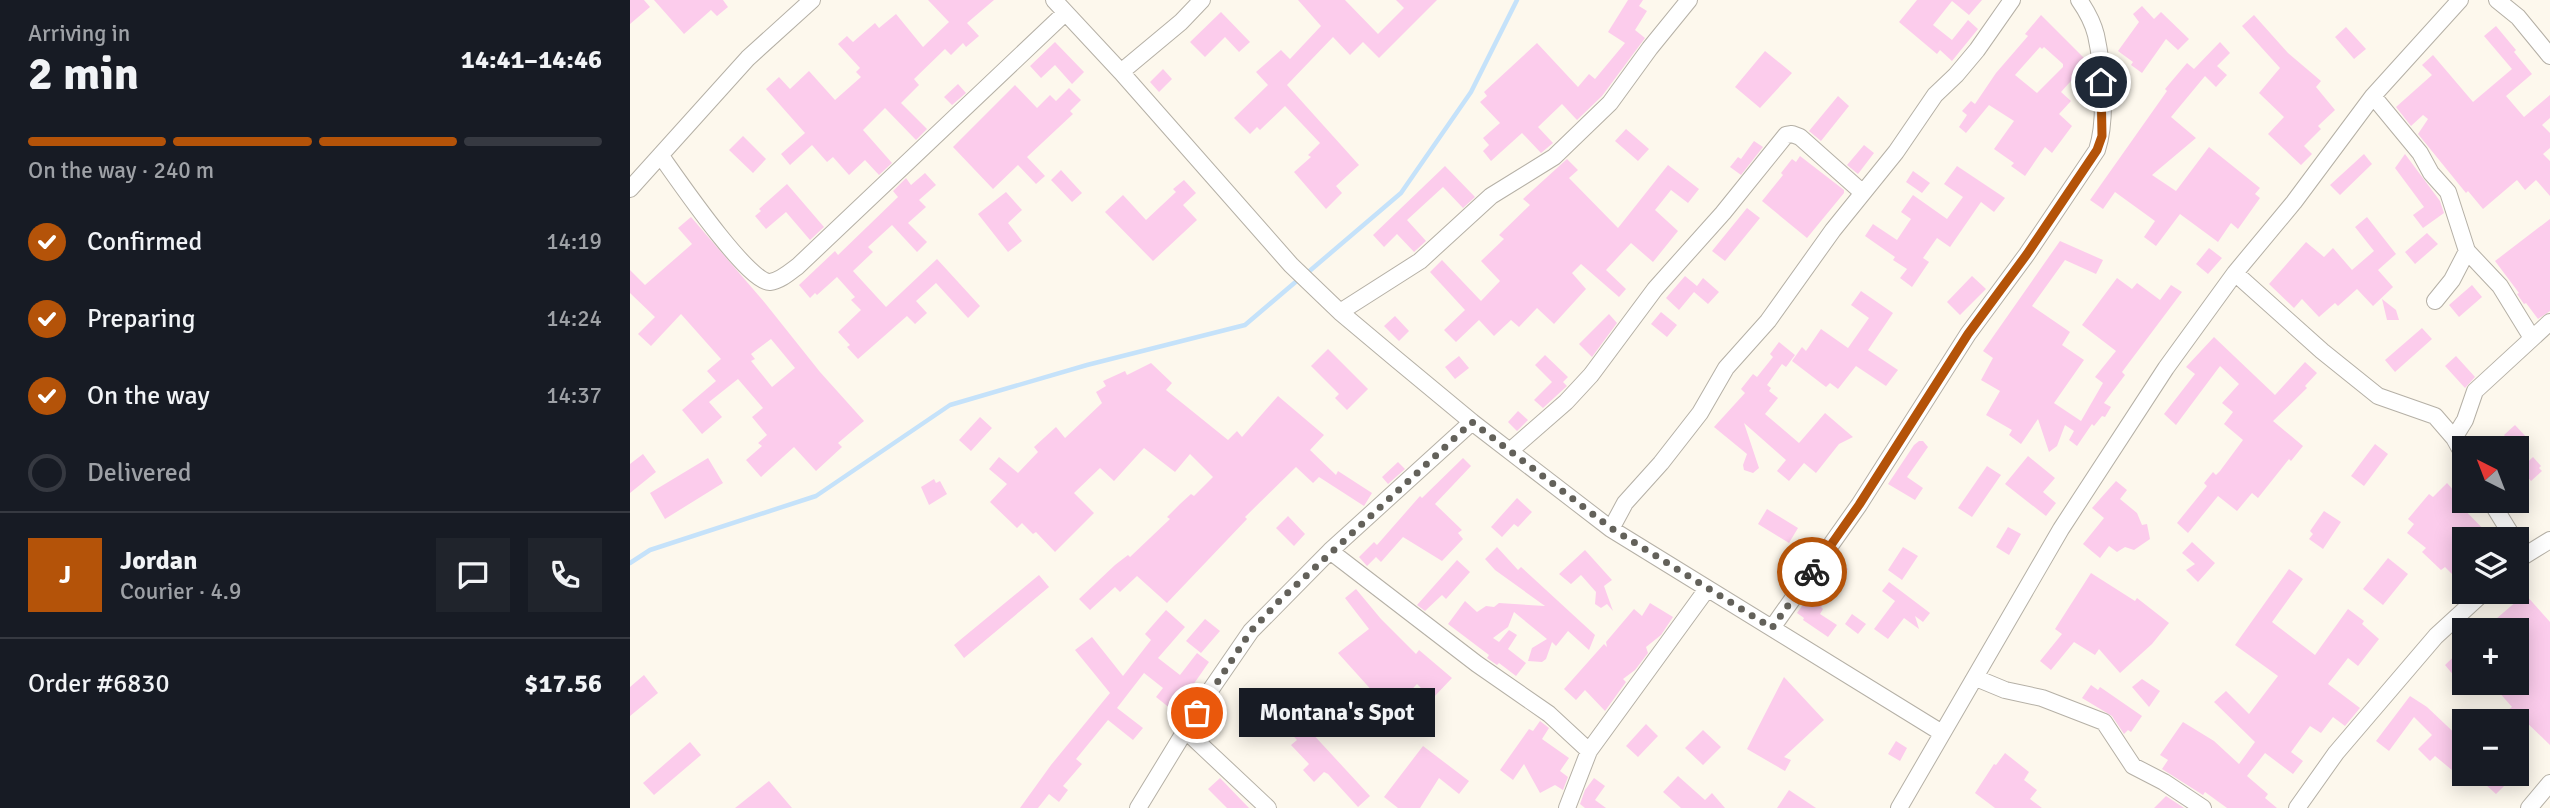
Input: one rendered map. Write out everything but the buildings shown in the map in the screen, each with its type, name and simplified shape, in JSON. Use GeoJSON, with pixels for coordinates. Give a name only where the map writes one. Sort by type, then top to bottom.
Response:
{"type":"FeatureCollection","features":[{"type":"Feature","properties":{"kind":"street"},"geometry":{"type":"LineString","coordinates":[[630,189],[748,58],[812,0]]}},
{"type":"Feature","properties":{"kind":"street"},"geometry":{"type":"LineString","coordinates":[[1054,0],[1291,265],[1340,312],[1472,422],[1611,528],[1942,733]]}},
{"type":"Feature","properties":{"kind":"street"},"geometry":{"type":"LineString","coordinates":[[1121,72],[1181,22],[1202,0]]}},
{"type":"Feature","properties":{"kind":"street"},"geometry":{"type":"LineString","coordinates":[[1340,312],[1420,261],[1491,196],[1554,156],[1610,103],[1689,0]]}},
{"type":"Feature","properties":{"kind":"street"},"geometry":{"type":"LineString","coordinates":[[1611,528],[1625,503],[1700,413],[1726,368],[1768,321],[1833,230],[1896,152],[1934,95],[1977,50],[2012,0]]}},
{"type":"Feature","properties":{"kind":"street"},"geometry":{"type":"LineString","coordinates":[[1772,628],[1859,505],[1968,334],[2027,254],[2097,150],[2102,136],[2103,120],[2096,33],[2079,0]]}},
{"type":"Feature","properties":{"kind":"street"},"geometry":{"type":"LineString","coordinates":[[1899,808],[2061,530],[2166,368],[2372,96],[2460,0]]}},
{"type":"Feature","properties":{"kind":"street"},"geometry":{"type":"LineString","coordinates":[[2497,0],[2518,17],[2550,56]]}},
{"type":"Feature","properties":{"kind":"street"},"geometry":{"type":"LineString","coordinates":[[661,156],[738,259],[757,279],[768,283],[798,266],[1065,13]]}},
{"type":"Feature","properties":{"kind":"street"},"geometry":{"type":"LineString","coordinates":[[2372,96],[2420,153],[2431,173],[2448,192],[2467,251],[2501,286],[2532,338]]}},
{"type":"Feature","properties":{"kind":"street"},"geometry":{"type":"LineString","coordinates":[[1511,450],[1566,402],[1591,375],[1655,289],[1723,213],[1786,135],[1800,137],[1863,193]]}},
{"type":"Feature","properties":{"kind":"street"},"geometry":{"type":"LineString","coordinates":[[2435,301],[2452,280],[2467,251]]}},
{"type":"Feature","properties":{"kind":"street"},"geometry":{"type":"LineString","coordinates":[[2235,274],[2322,351],[2378,396],[2435,416],[2452,436]]}},
{"type":"Feature","properties":{"kind":"street"},"geometry":{"type":"LineString","coordinates":[[2455,436],[2465,420],[2475,391],[2550,322]]}},
{"type":"Feature","properties":{"kind":"street"},"geometry":{"type":"LineString","coordinates":[[1138,808],[1187,732],[1207,695],[1251,631],[1330,551],[1472,422]]}},
{"type":"Feature","properties":{"kind":"street"},"geometry":{"type":"LineString","coordinates":[[2529,546],[2550,540]]}},
{"type":"Feature","properties":{"kind":"street"},"geometry":{"type":"LineString","coordinates":[[1330,551],[1477,664],[1549,714],[1590,751]]}},
{"type":"Feature","properties":{"kind":"street"},"geometry":{"type":"LineString","coordinates":[[1567,808],[1590,751],[1707,589]]}},
{"type":"Feature","properties":{"kind":"street"},"geometry":{"type":"LineString","coordinates":[[2297,808],[2336,753],[2435,636],[2471,604]]}},
{"type":"Feature","properties":{"kind":"street"},"geometry":{"type":"LineString","coordinates":[[1976,678],[2005,690],[2042,698],[2104,722],[2133,766],[2164,782],[2203,808]]}},
{"type":"Feature","properties":{"kind":"street"},"geometry":{"type":"LineString","coordinates":[[1187,732],[1268,808]]}},
{"type":"Feature","properties":{"kind":"street"},"geometry":{"type":"LineString","coordinates":[[2529,808],[2550,783]]}},
{"type":"Feature","properties":{"kind":"waterway"},"geometry":{"type":"LineString","coordinates":[[1306,274],[1401,193],[1471,92],[1517,0]]}},
{"type":"Feature","properties":{"kind":"waterway"},"geometry":{"type":"LineString","coordinates":[[630,563],[650,550],[816,496],[950,405],[1087,365],[1245,325],[1299,279]]}},
{"type":"Feature","properties":{"kind":"way so far"},"geometry":{"type":"LineString","coordinates":[[1197,713],[1251,631],[1280,600],[1472,422],[1611,528],[1772,628],[1812,572]]}},
{"type":"Feature","properties":{"kind":"place","name":"Montana's Spot"},"geometry":{"type":"Point","coordinates":[1197,713]}},
{"type":"Feature","properties":{"kind":"route"},"geometry":{"type":"LineString","coordinates":[[1812,572],[1859,505],[1968,334],[2027,254],[2097,150],[2102,136],[2103,120],[2101,82]]}}]}
